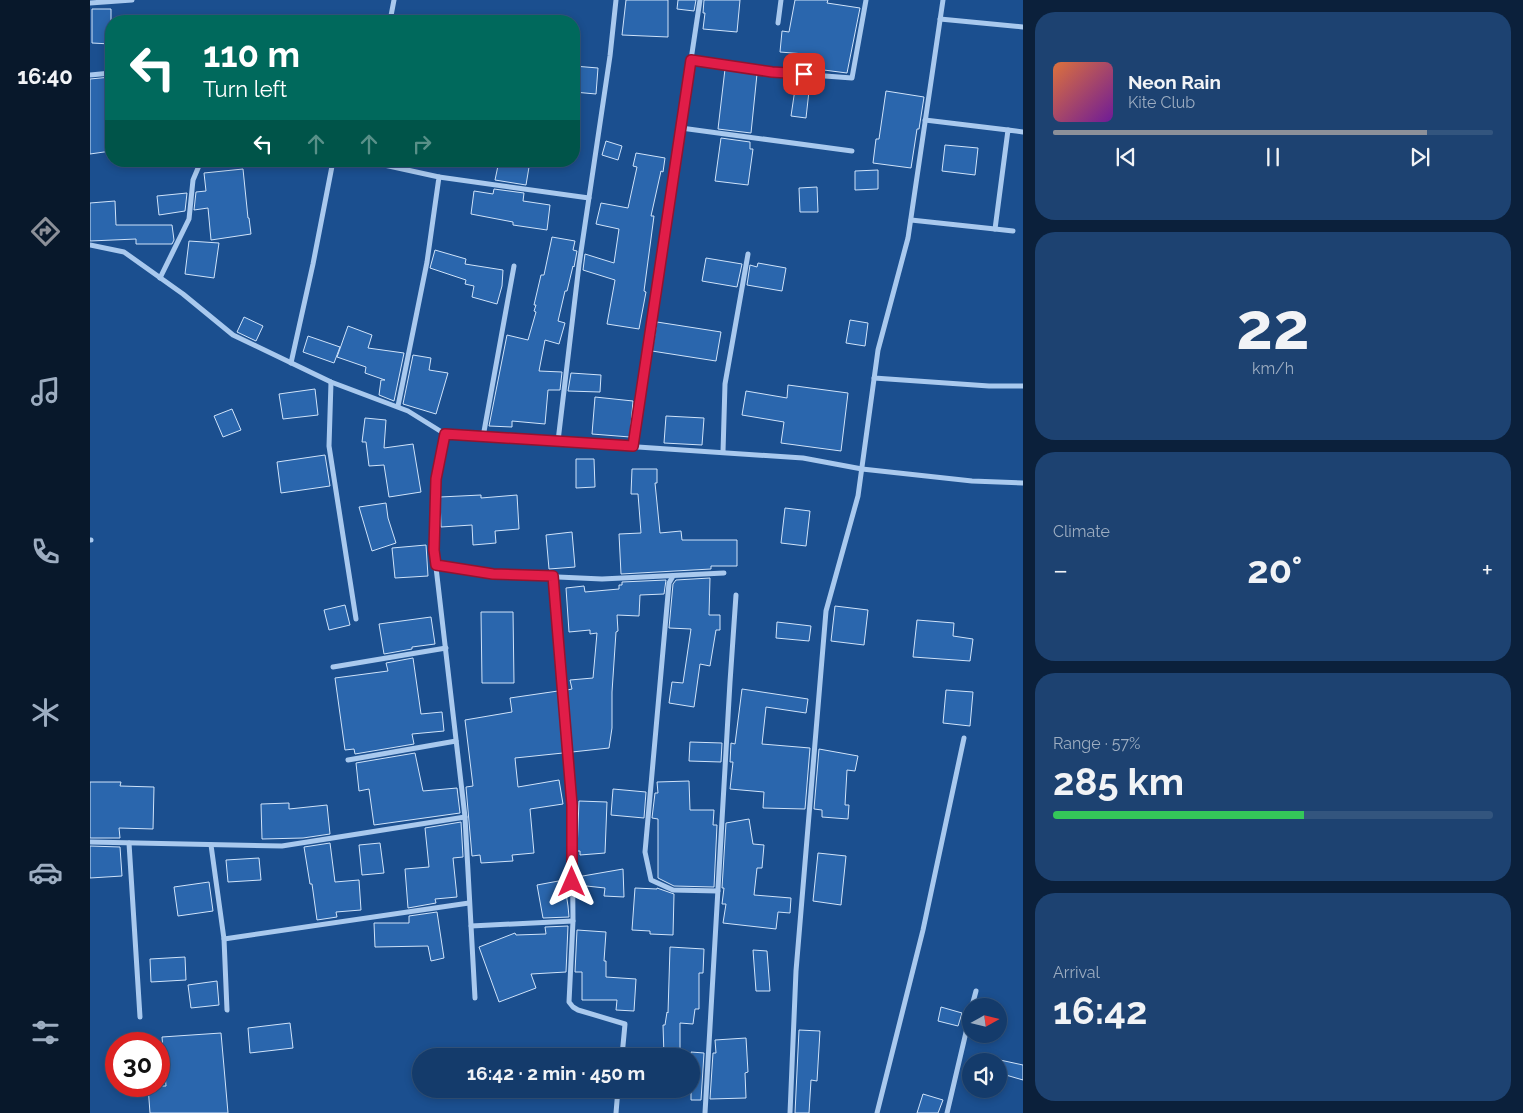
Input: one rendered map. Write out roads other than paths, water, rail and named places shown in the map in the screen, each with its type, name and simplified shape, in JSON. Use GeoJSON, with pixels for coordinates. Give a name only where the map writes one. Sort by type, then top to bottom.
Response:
{"type":"FeatureCollection","features":[{"type":"Feature","properties":{"kind":"street"},"geometry":{"type":"LineString","coordinates":[[90,3],[132,0]]}},
{"type":"Feature","properties":{"kind":"street"},"geometry":{"type":"LineString","coordinates":[[391,15],[394,0]]}},
{"type":"Feature","properties":{"kind":"street"},"geometry":{"type":"LineString","coordinates":[[558,442],[579,265],[616,0]]}},
{"type":"Feature","properties":{"kind":"street"},"geometry":{"type":"LineString","coordinates":[[633,446],[700,0]]}},
{"type":"Feature","properties":{"kind":"street"},"geometry":{"type":"LineString","coordinates":[[778,23],[781,0]]}},
{"type":"Feature","properties":{"kind":"street"},"geometry":{"type":"LineString","coordinates":[[691,60],[772,72],[852,78],[866,0]]}},
{"type":"Feature","properties":{"kind":"street"},"geometry":{"type":"LineString","coordinates":[[790,1113],[796,971],[826,611],[858,496],[878,350],[908,238],[943,0]]}},
{"type":"Feature","properties":{"kind":"street"},"geometry":{"type":"LineString","coordinates":[[940,19],[1023,27]]}},
{"type":"Feature","properties":{"kind":"street"},"geometry":{"type":"LineString","coordinates":[[90,75],[105,74]]}},
{"type":"Feature","properties":{"kind":"street"},"geometry":{"type":"LineString","coordinates":[[925,120],[1023,132]]}},
{"type":"Feature","properties":{"kind":"street"},"geometry":{"type":"LineString","coordinates":[[681,128],[852,151]]}},
{"type":"Feature","properties":{"kind":"street"},"geometry":{"type":"LineString","coordinates":[[995,229],[1008,130]]}},
{"type":"Feature","properties":{"kind":"street"},"geometry":{"type":"LineString","coordinates":[[160,278],[189,219],[193,180],[198,167]]}},
{"type":"Feature","properties":{"kind":"street"},"geometry":{"type":"LineString","coordinates":[[291,363],[332,167]]}},
{"type":"Feature","properties":{"kind":"street"},"geometry":{"type":"LineString","coordinates":[[393,167],[439,177],[589,198]]}},
{"type":"Feature","properties":{"kind":"street"},"geometry":{"type":"LineString","coordinates":[[398,406],[427,262],[439,177]]}},
{"type":"Feature","properties":{"kind":"street"},"geometry":{"type":"LineString","coordinates":[[911,220],[1014,231]]}},
{"type":"Feature","properties":{"kind":"street"},"geometry":{"type":"LineString","coordinates":[[90,245],[124,252],[233,335],[331,382],[398,406],[445,434],[803,458],[862,469],[972,481],[1023,483]]}},
{"type":"Feature","properties":{"kind":"street"},"geometry":{"type":"LineString","coordinates":[[723,452],[725,384],[748,254]]}},
{"type":"Feature","properties":{"kind":"street"},"geometry":{"type":"LineString","coordinates":[[483,437],[514,266]]}},
{"type":"Feature","properties":{"kind":"street"},"geometry":{"type":"LineString","coordinates":[[874,378],[989,386],[1023,386]]}},
{"type":"Feature","properties":{"kind":"street"},"geometry":{"type":"LineString","coordinates":[[331,382],[329,446],[356,619]]}},
{"type":"Feature","properties":{"kind":"street"},"geometry":{"type":"LineString","coordinates":[[445,434],[436,479],[434,550],[465,817],[474,998]]}},
{"type":"Feature","properties":{"kind":"street"},"geometry":{"type":"LineString","coordinates":[[436,565],[493,574],[602,578],[724,573]]}},
{"type":"Feature","properties":{"kind":"street"},"geometry":{"type":"LineString","coordinates":[[553,576],[572,805],[573,921],[570,1002],[578,1010],[625,1024],[623,1048]]}},
{"type":"Feature","properties":{"kind":"street"},"geometry":{"type":"LineString","coordinates":[[673,576],[669,583],[645,852],[651,880],[673,890],[718,891]]}},
{"type":"Feature","properties":{"kind":"street"},"geometry":{"type":"LineString","coordinates":[[705,1113],[736,595]]}},
{"type":"Feature","properties":{"kind":"street"},"geometry":{"type":"LineString","coordinates":[[332,667],[446,648]]}},
{"type":"Feature","properties":{"kind":"street"},"geometry":{"type":"LineString","coordinates":[[877,1113],[923,930],[964,738]]}},
{"type":"Feature","properties":{"kind":"street"},"geometry":{"type":"LineString","coordinates":[[348,760],[456,740]]}},
{"type":"Feature","properties":{"kind":"street"},"geometry":{"type":"LineString","coordinates":[[90,842],[282,846],[465,817]]}},
{"type":"Feature","properties":{"kind":"street"},"geometry":{"type":"LineString","coordinates":[[129,843],[140,1017]]}},
{"type":"Feature","properties":{"kind":"street"},"geometry":{"type":"LineString","coordinates":[[211,845],[224,939],[227,1010]]}},
{"type":"Feature","properties":{"kind":"street"},"geometry":{"type":"LineString","coordinates":[[224,939],[469,903]]}},
{"type":"Feature","properties":{"kind":"street"},"geometry":{"type":"LineString","coordinates":[[471,926],[573,921]]}},
{"type":"Feature","properties":{"kind":"street"},"geometry":{"type":"LineString","coordinates":[[974,998],[976,991]]}},
{"type":"Feature","properties":{"kind":"street"},"geometry":{"type":"LineString","coordinates":[[946,1113],[963,1043]]}},
{"type":"Feature","properties":{"kind":"street"},"geometry":{"type":"LineString","coordinates":[[616,1113],[617,1098]]}}]}
